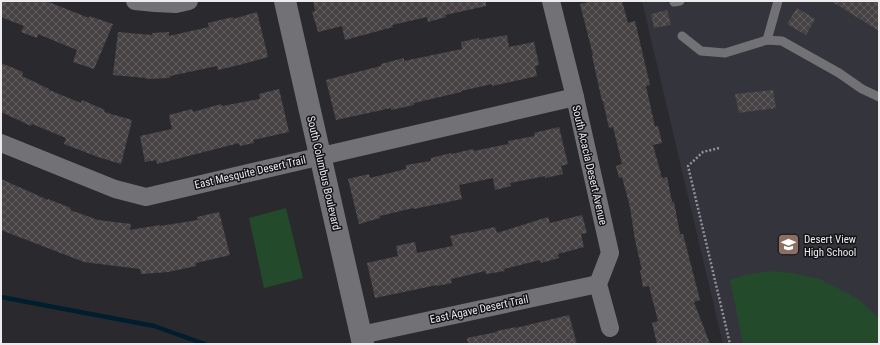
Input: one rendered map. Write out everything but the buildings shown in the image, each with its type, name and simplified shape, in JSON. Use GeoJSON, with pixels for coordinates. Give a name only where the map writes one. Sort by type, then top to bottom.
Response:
{"type":"FeatureCollection","features":[{"type":"Feature","properties":{"kind":"street"},"geometry":{"type":"LineString","coordinates":[[135,1],[176,4],[189,1]]}},
{"type":"Feature","properties":{"kind":"street","name":"South Columbus Boulevard"},"geometry":{"type":"LineString","coordinates":[[285,1],[362,340]]}},
{"type":"Feature","properties":{"kind":"street","name":"South Acacia Desert Avenue"},"geometry":{"type":"LineString","coordinates":[[551,1],[575,97],[610,253],[598,284]]}},
{"type":"Feature","properties":{"kind":"street","name":"East Mesquite Desert Trail"},"geometry":{"type":"LineString","coordinates":[[1,143],[115,189],[146,197],[575,97]]}},
{"type":"Feature","properties":{"kind":"street"},"geometry":{"type":"LineString","coordinates":[[598,284],[610,328]]}},
{"type":"Feature","properties":{"kind":"street","name":"East Agave Desert Trail"},"geometry":{"type":"LineString","coordinates":[[362,340],[598,284]]}},
{"type":"Feature","properties":{"kind":"lane"},"geometry":{"type":"LineString","coordinates":[[767,40],[778,1]]}},
{"type":"Feature","properties":{"kind":"lane"},"geometry":{"type":"LineString","coordinates":[[682,36],[701,51],[725,53],[767,40],[782,41],[839,73],[862,89],[879,97]]}},
{"type":"Feature","properties":{"kind":"path"},"geometry":{"type":"LineString","coordinates":[[719,148],[703,152],[688,166],[730,344]]}},
{"type":"Feature","properties":{"kind":"shaded area","name":"Desert View High School"},"geometry":{"type":"Polygon","coordinates":[[[642,1],[879,1],[879,344],[723,344],[642,1]]]}},
{"type":"Feature","properties":{"kind":"green space"},"geometry":{"type":"Polygon","coordinates":[[[286,208],[303,278],[264,288],[249,218],[286,208]]]}},
{"type":"Feature","properties":{"kind":"green space"},"geometry":{"type":"Polygon","coordinates":[[[770,271],[792,273],[820,279],[858,299],[879,318],[879,344],[743,344],[730,280],[745,275],[770,271]]]}},
{"type":"Feature","properties":{"kind":"waterway"},"geometry":{"type":"LineString","coordinates":[[1,297],[154,326],[205,344]]}},
{"type":"Feature","properties":{"kind":"place","name":"Desert View High School"},"geometry":{"type":"Point","coordinates":[789,245]}}]}
